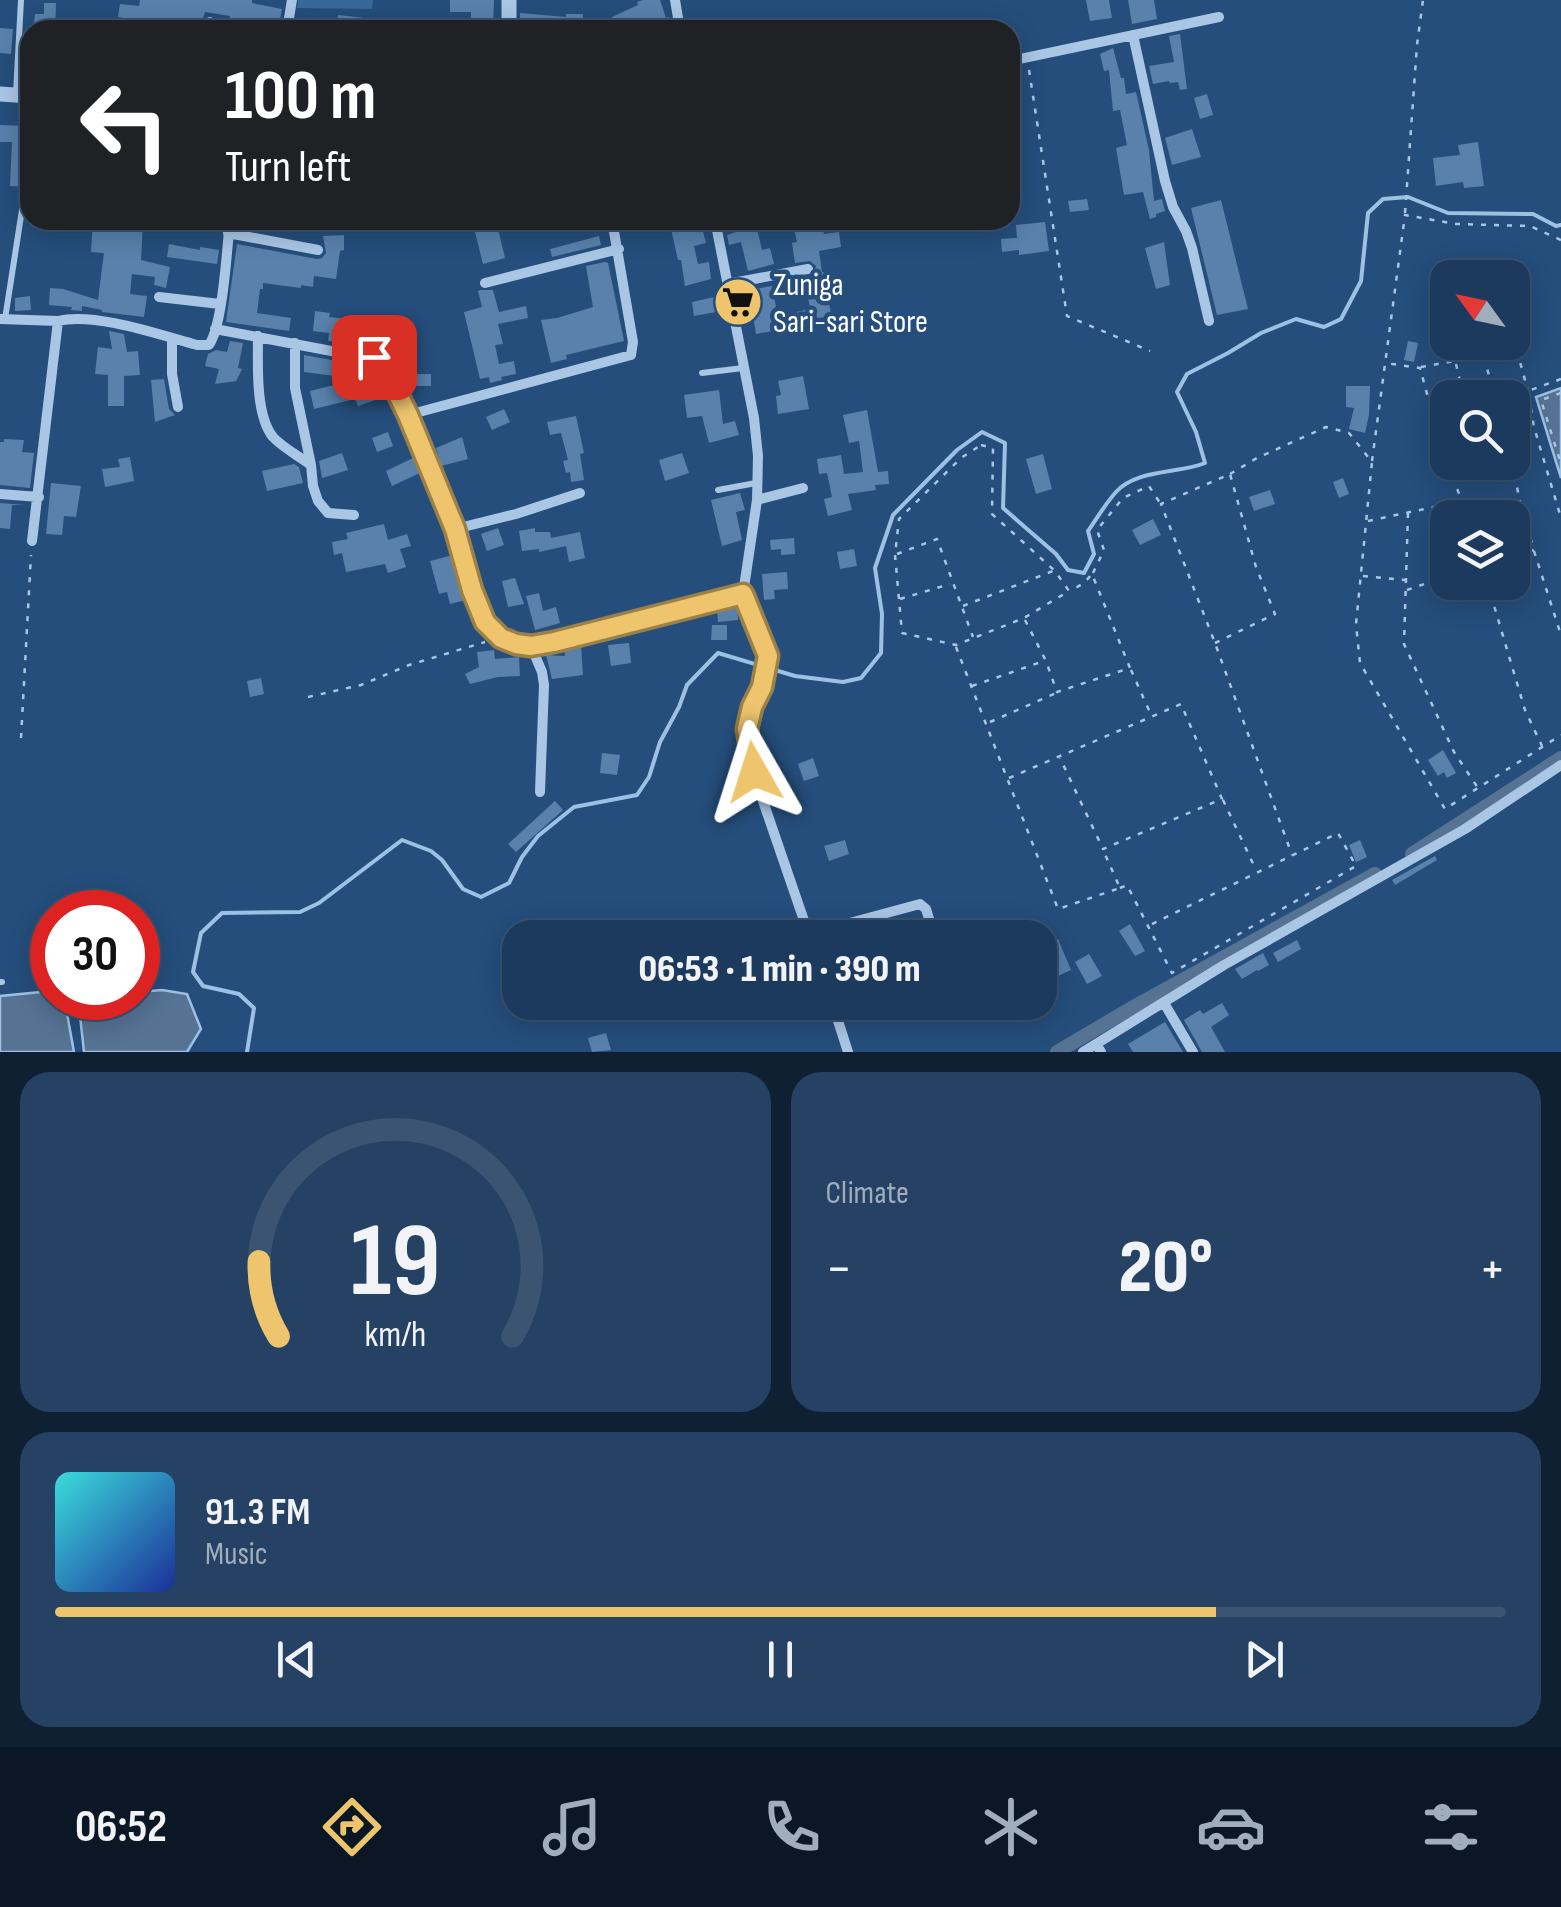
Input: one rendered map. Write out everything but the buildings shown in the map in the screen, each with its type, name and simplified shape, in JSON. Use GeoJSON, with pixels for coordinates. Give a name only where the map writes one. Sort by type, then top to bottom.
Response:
{"type":"FeatureCollection","features":[{"type":"Feature","properties":{"kind":"street"},"geometry":{"type":"LineString","coordinates":[[1020,59],[1219,17]]}},
{"type":"Feature","properties":{"kind":"street"},"geometry":{"type":"LineString","coordinates":[[1133,35],[1166,182],[1192,248],[1209,322]]}},
{"type":"Feature","properties":{"kind":"street"},"geometry":{"type":"LineString","coordinates":[[3,319],[102,321],[208,345],[220,304],[229,230]]}},
{"type":"Feature","properties":{"kind":"street"},"geometry":{"type":"LineString","coordinates":[[408,415],[629,357],[632,342],[614,230]]}},
{"type":"Feature","properties":{"kind":"street"},"geometry":{"type":"LineString","coordinates":[[718,230],[754,418],[758,483],[743,594],[768,656],[747,729],[748,750],[804,920]]}},
{"type":"Feature","properties":{"kind":"street"},"geometry":{"type":"LineString","coordinates":[[228,234],[318,250]]}},
{"type":"Feature","properties":{"kind":"street"},"geometry":{"type":"LineString","coordinates":[[486,283],[619,249]]}},
{"type":"Feature","properties":{"kind":"street"},"geometry":{"type":"LineString","coordinates":[[727,284],[808,269]]}},
{"type":"Feature","properties":{"kind":"street"},"geometry":{"type":"LineString","coordinates":[[159,297],[220,304]]}},
{"type":"Feature","properties":{"kind":"street"},"geometry":{"type":"LineString","coordinates":[[32,541],[58,320]]}},
{"type":"Feature","properties":{"kind":"street"},"geometry":{"type":"LineString","coordinates":[[215,328],[379,360],[408,415],[455,529],[485,622],[501,638],[531,646],[743,594]]}},
{"type":"Feature","properties":{"kind":"street"},"geometry":{"type":"LineString","coordinates":[[258,336],[266,425],[276,440],[312,465]]}},
{"type":"Feature","properties":{"kind":"street"},"geometry":{"type":"LineString","coordinates":[[172,338],[172,374],[178,407]]}},
{"type":"Feature","properties":{"kind":"street"},"geometry":{"type":"LineString","coordinates":[[296,343],[295,388],[313,486],[328,513],[354,515]]}},
{"type":"Feature","properties":{"kind":"street"},"geometry":{"type":"LineString","coordinates":[[756,500],[804,488]]}},
{"type":"Feature","properties":{"kind":"street"},"geometry":{"type":"LineString","coordinates":[[455,529],[580,493]]}},
{"type":"Feature","properties":{"kind":"street"},"geometry":{"type":"LineString","coordinates":[[0,494],[39,497]]}},
{"type":"Feature","properties":{"kind":"street"},"geometry":{"type":"LineString","coordinates":[[531,646],[544,685],[540,792]]}},
{"type":"Feature","properties":{"kind":"street"},"geometry":{"type":"LineString","coordinates":[[1083,1052],[1099,1048],[1224,966],[1465,829],[1561,765]]}},
{"type":"Feature","properties":{"kind":"street"},"geometry":{"type":"LineString","coordinates":[[864,920],[920,904],[929,920]]}},
{"type":"Feature","properties":{"kind":"street"},"geometry":{"type":"LineString","coordinates":[[1164,1003],[1193,1052]]}},
{"type":"Feature","properties":{"kind":"street"},"geometry":{"type":"LineString","coordinates":[[838,1020],[848,1052]]}},
{"type":"Feature","properties":{"kind":"lane"},"geometry":{"type":"LineString","coordinates":[[15,95],[21,0]]}},
{"type":"Feature","properties":{"kind":"lane"},"geometry":{"type":"LineString","coordinates":[[3,319],[20,221]]}},
{"type":"Feature","properties":{"kind":"lane"},"geometry":{"type":"LineString","coordinates":[[702,372],[744,368]]}},
{"type":"Feature","properties":{"kind":"lane"},"geometry":{"type":"LineString","coordinates":[[718,490],[758,483]]}},
{"type":"Feature","properties":{"kind":"path"},"geometry":{"type":"LineString","coordinates":[[1423,0],[1405,215],[1372,462],[1356,624],[1360,663],[1446,809],[1561,735]]}},
{"type":"Feature","properties":{"kind":"path"},"geometry":{"type":"LineString","coordinates":[[1027,58],[1067,316],[1150,351]]}},
{"type":"Feature","properties":{"kind":"path"},"geometry":{"type":"LineString","coordinates":[[1405,215],[1456,224],[1530,226],[1561,240]]}},
{"type":"Feature","properties":{"kind":"path"},"geometry":{"type":"LineString","coordinates":[[1385,363],[1420,368],[1465,360]]}},
{"type":"Feature","properties":{"kind":"path"},"geometry":{"type":"LineString","coordinates":[[1456,362],[1460,380]]}},
{"type":"Feature","properties":{"kind":"path"},"geometry":{"type":"LineString","coordinates":[[1420,368],[1430,402]]}},
{"type":"Feature","properties":{"kind":"path"},"geometry":{"type":"LineString","coordinates":[[1530,390],[1561,379]]}},
{"type":"Feature","properties":{"kind":"path"},"geometry":{"type":"LineString","coordinates":[[1561,393],[1541,400],[1561,464]]}},
{"type":"Feature","properties":{"kind":"path"},"geometry":{"type":"LineString","coordinates":[[1530,403],[1561,518]]}},
{"type":"Feature","properties":{"kind":"path"},"geometry":{"type":"LineString","coordinates":[[1160,504],[1326,427],[1349,433],[1372,462]]}},
{"type":"Feature","properties":{"kind":"path"},"geometry":{"type":"LineString","coordinates":[[1530,428],[1534,427]]}},
{"type":"Feature","properties":{"kind":"path"},"geometry":{"type":"LineString","coordinates":[[1069,591],[1055,571],[992,514],[993,448],[981,445],[962,458],[899,520],[894,555],[902,633],[956,645],[1024,618],[1084,583],[1104,550],[1097,530],[1123,498],[1148,486],[1160,504],[1215,643],[1292,855]]}},
{"type":"Feature","properties":{"kind":"path"},"geometry":{"type":"LineString","coordinates":[[1215,643],[1275,614],[1256,567],[1230,474]]}},
{"type":"Feature","properties":{"kind":"path"},"geometry":{"type":"LineString","coordinates":[[1516,480],[1561,635]]}},
{"type":"Feature","properties":{"kind":"path"},"geometry":{"type":"LineString","coordinates":[[1366,522],[1430,508]]}},
{"type":"Feature","properties":{"kind":"path"},"geometry":{"type":"LineString","coordinates":[[1408,513],[1404,644],[1454,752],[1478,788]]}},
{"type":"Feature","properties":{"kind":"path"},"geometry":{"type":"LineString","coordinates":[[894,555],[937,539],[973,638]]}},
{"type":"Feature","properties":{"kind":"path"},"geometry":{"type":"LineString","coordinates":[[21,738],[32,541]]}},
{"type":"Feature","properties":{"kind":"path"},"geometry":{"type":"LineString","coordinates":[[1530,551],[1534,550]]}},
{"type":"Feature","properties":{"kind":"path"},"geometry":{"type":"LineString","coordinates":[[960,607],[1055,571]]}},
{"type":"Feature","properties":{"kind":"path"},"geometry":{"type":"LineString","coordinates":[[1092,574],[1152,717]]}},
{"type":"Feature","properties":{"kind":"path"},"geometry":{"type":"LineString","coordinates":[[1361,575],[1406,580]]}},
{"type":"Feature","properties":{"kind":"path"},"geometry":{"type":"LineString","coordinates":[[1406,591],[1430,582]]}},
{"type":"Feature","properties":{"kind":"path"},"geometry":{"type":"LineString","coordinates":[[899,599],[952,583]]}},
{"type":"Feature","properties":{"kind":"path"},"geometry":{"type":"LineString","coordinates":[[1492,600],[1525,710],[1542,746]]}},
{"type":"Feature","properties":{"kind":"path"},"geometry":{"type":"LineString","coordinates":[[1024,618],[1057,692]]}},
{"type":"Feature","properties":{"kind":"path"},"geometry":{"type":"LineString","coordinates":[[308,698],[361,685],[409,665],[501,638]]}},
{"type":"Feature","properties":{"kind":"path"},"geometry":{"type":"LineString","coordinates":[[956,645],[1058,909],[1127,885],[1148,926],[1172,972],[1356,866],[1338,833],[1148,926]]}},
{"type":"Feature","properties":{"kind":"path"},"geometry":{"type":"LineString","coordinates":[[972,686],[1046,661]]}},
{"type":"Feature","properties":{"kind":"path"},"geometry":{"type":"LineString","coordinates":[[987,724],[1057,692],[1130,668]]}},
{"type":"Feature","properties":{"kind":"path"},"geometry":{"type":"LineString","coordinates":[[1009,778],[1182,704],[1257,872]]}},
{"type":"Feature","properties":{"kind":"path"},"geometry":{"type":"LineString","coordinates":[[1060,758],[1120,888]]}},
{"type":"Feature","properties":{"kind":"path"},"geometry":{"type":"LineString","coordinates":[[1103,850],[1222,799]]}},
{"type":"Feature","properties":{"kind":"shaded area"},"geometry":{"type":"Polygon","coordinates":[[[298,0],[373,0],[372,9],[297,8],[298,0]]]}},
{"type":"Feature","properties":{"kind":"shaded area"},"geometry":{"type":"Polygon","coordinates":[[[1561,388],[1561,478],[1536,397],[1561,388]]]}},
{"type":"Feature","properties":{"kind":"shaded area"},"geometry":{"type":"Polygon","coordinates":[[[160,990],[187,994],[201,1029],[187,1052],[84,1052],[80,1020],[160,1020],[160,990]]]}},
{"type":"Feature","properties":{"kind":"shaded area"},"geometry":{"type":"Polygon","coordinates":[[[30,993],[30,1020],[68,1020],[74,1052],[0,1052],[0,996],[30,993]]]}},
{"type":"Feature","properties":{"kind":"waterway"},"geometry":{"type":"LineString","coordinates":[[247,1052],[254,1008],[239,994],[203,986],[193,972],[201,933],[222,913],[300,912],[319,903],[402,840],[431,851],[463,889],[481,897],[509,883],[538,836],[574,807],[637,795],[649,777],[660,742],[687,685],[718,653],[795,676],[843,682],[861,678],[881,653],[882,614],[875,568],[893,515],[957,450],[982,432],[1005,443],[1003,508],[1056,554],[1068,570],[1084,573],[1094,554],[1088,531],[1116,492],[1135,479],[1205,463],[1196,432],[1177,392],[1187,374],[1261,333],[1296,319],[1324,327],[1341,319],[1361,281],[1368,213],[1383,199],[1408,197],[1448,213],[1533,214],[1561,225]]}},
{"type":"Feature","properties":{"kind":"waterway"},"geometry":{"type":"LineString","coordinates":[[1412,854],[1561,758]]}},
{"type":"Feature","properties":{"kind":"waterway"},"geometry":{"type":"LineString","coordinates":[[1057,1052],[1375,874]]}},
{"type":"Feature","properties":{"kind":"place","name":"Zuniga Sari-sari Store"},"geometry":{"type":"Point","coordinates":[738,302]}},
{"type":"Feature","properties":{"kind":"route"},"geometry":{"type":"LineString","coordinates":[[374,357],[383,364],[408,415],[455,529],[485,622],[501,638],[531,646],[554,642],[743,594],[768,656],[747,729],[754,772]]}}]}
